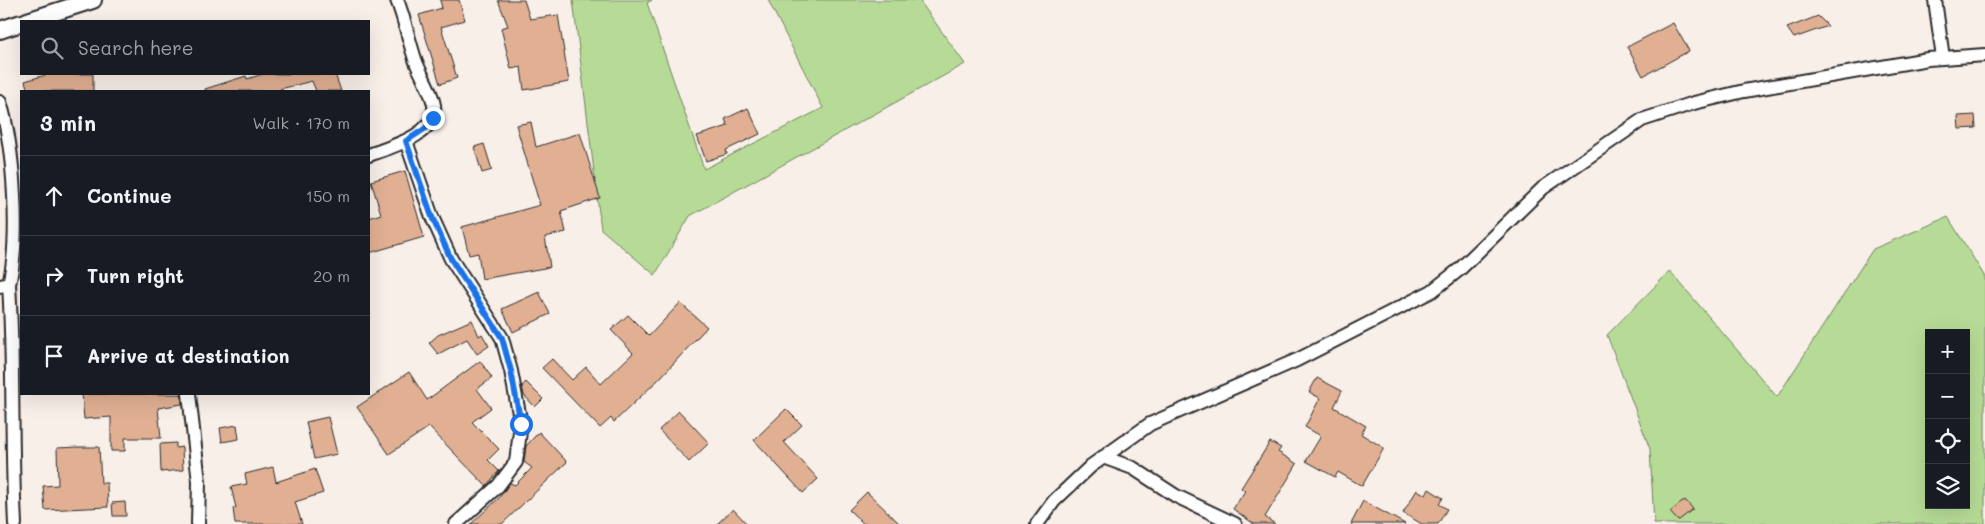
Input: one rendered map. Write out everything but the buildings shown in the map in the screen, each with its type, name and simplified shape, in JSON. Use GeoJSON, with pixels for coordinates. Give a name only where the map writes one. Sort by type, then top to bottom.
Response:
{"type":"FeatureCollection","features":[{"type":"Feature","properties":{"kind":"main road"},"geometry":{"type":"LineString","coordinates":[[30,20],[93,0]]}},
{"type":"Feature","properties":{"kind":"main road"},"geometry":{"type":"LineString","coordinates":[[0,30],[20,23]]}},
{"type":"Feature","properties":{"kind":"street"},"geometry":{"type":"LineString","coordinates":[[370,154],[406,141],[426,128],[433,118],[434,104],[407,36],[397,0]]}},
{"type":"Feature","properties":{"kind":"street"},"geometry":{"type":"LineString","coordinates":[[1935,0],[1943,58]]}},
{"type":"Feature","properties":{"kind":"street"},"geometry":{"type":"LineString","coordinates":[[1037,524],[1054,502],[1090,466],[1150,424],[1297,360],[1432,291],[1460,269],[1542,188],[1642,120],[1694,102],[1744,91],[1943,58],[1985,55]]}},
{"type":"Feature","properties":{"kind":"street"},"geometry":{"type":"LineString","coordinates":[[0,102],[8,137],[15,231],[15,251],[5,285],[13,339],[6,475],[15,524]]}},
{"type":"Feature","properties":{"kind":"street"},"geometry":{"type":"LineString","coordinates":[[406,141],[432,217],[451,259],[502,338],[511,371],[521,424],[516,462],[498,486],[456,524]]}},
{"type":"Feature","properties":{"kind":"street"},"geometry":{"type":"LineString","coordinates":[[189,395],[199,482],[198,524]]}},
{"type":"Feature","properties":{"kind":"street"},"geometry":{"type":"LineString","coordinates":[[1103,457],[1133,468],[1176,496],[1235,524]]}},
{"type":"Feature","properties":{"kind":"green space"},"geometry":{"type":"Polygon","coordinates":[[[573,0],[652,0],[647,3],[704,169],[823,108],[768,0],[919,0],[965,64],[690,216],[655,275],[601,229],[573,0]]]}},
{"type":"Feature","properties":{"kind":"green space"},"geometry":{"type":"Polygon","coordinates":[[[1948,217],[1985,277],[1985,524],[1654,524],[1650,449],[1607,335],[1670,271],[1777,397],[1873,249],[1948,217]]]}},
{"type":"Feature","properties":{"kind":"route"},"geometry":{"type":"LineString","coordinates":[[433,118],[426,128],[406,141],[432,217],[451,259],[465,284],[502,338],[511,371],[521,424]]}}]}
